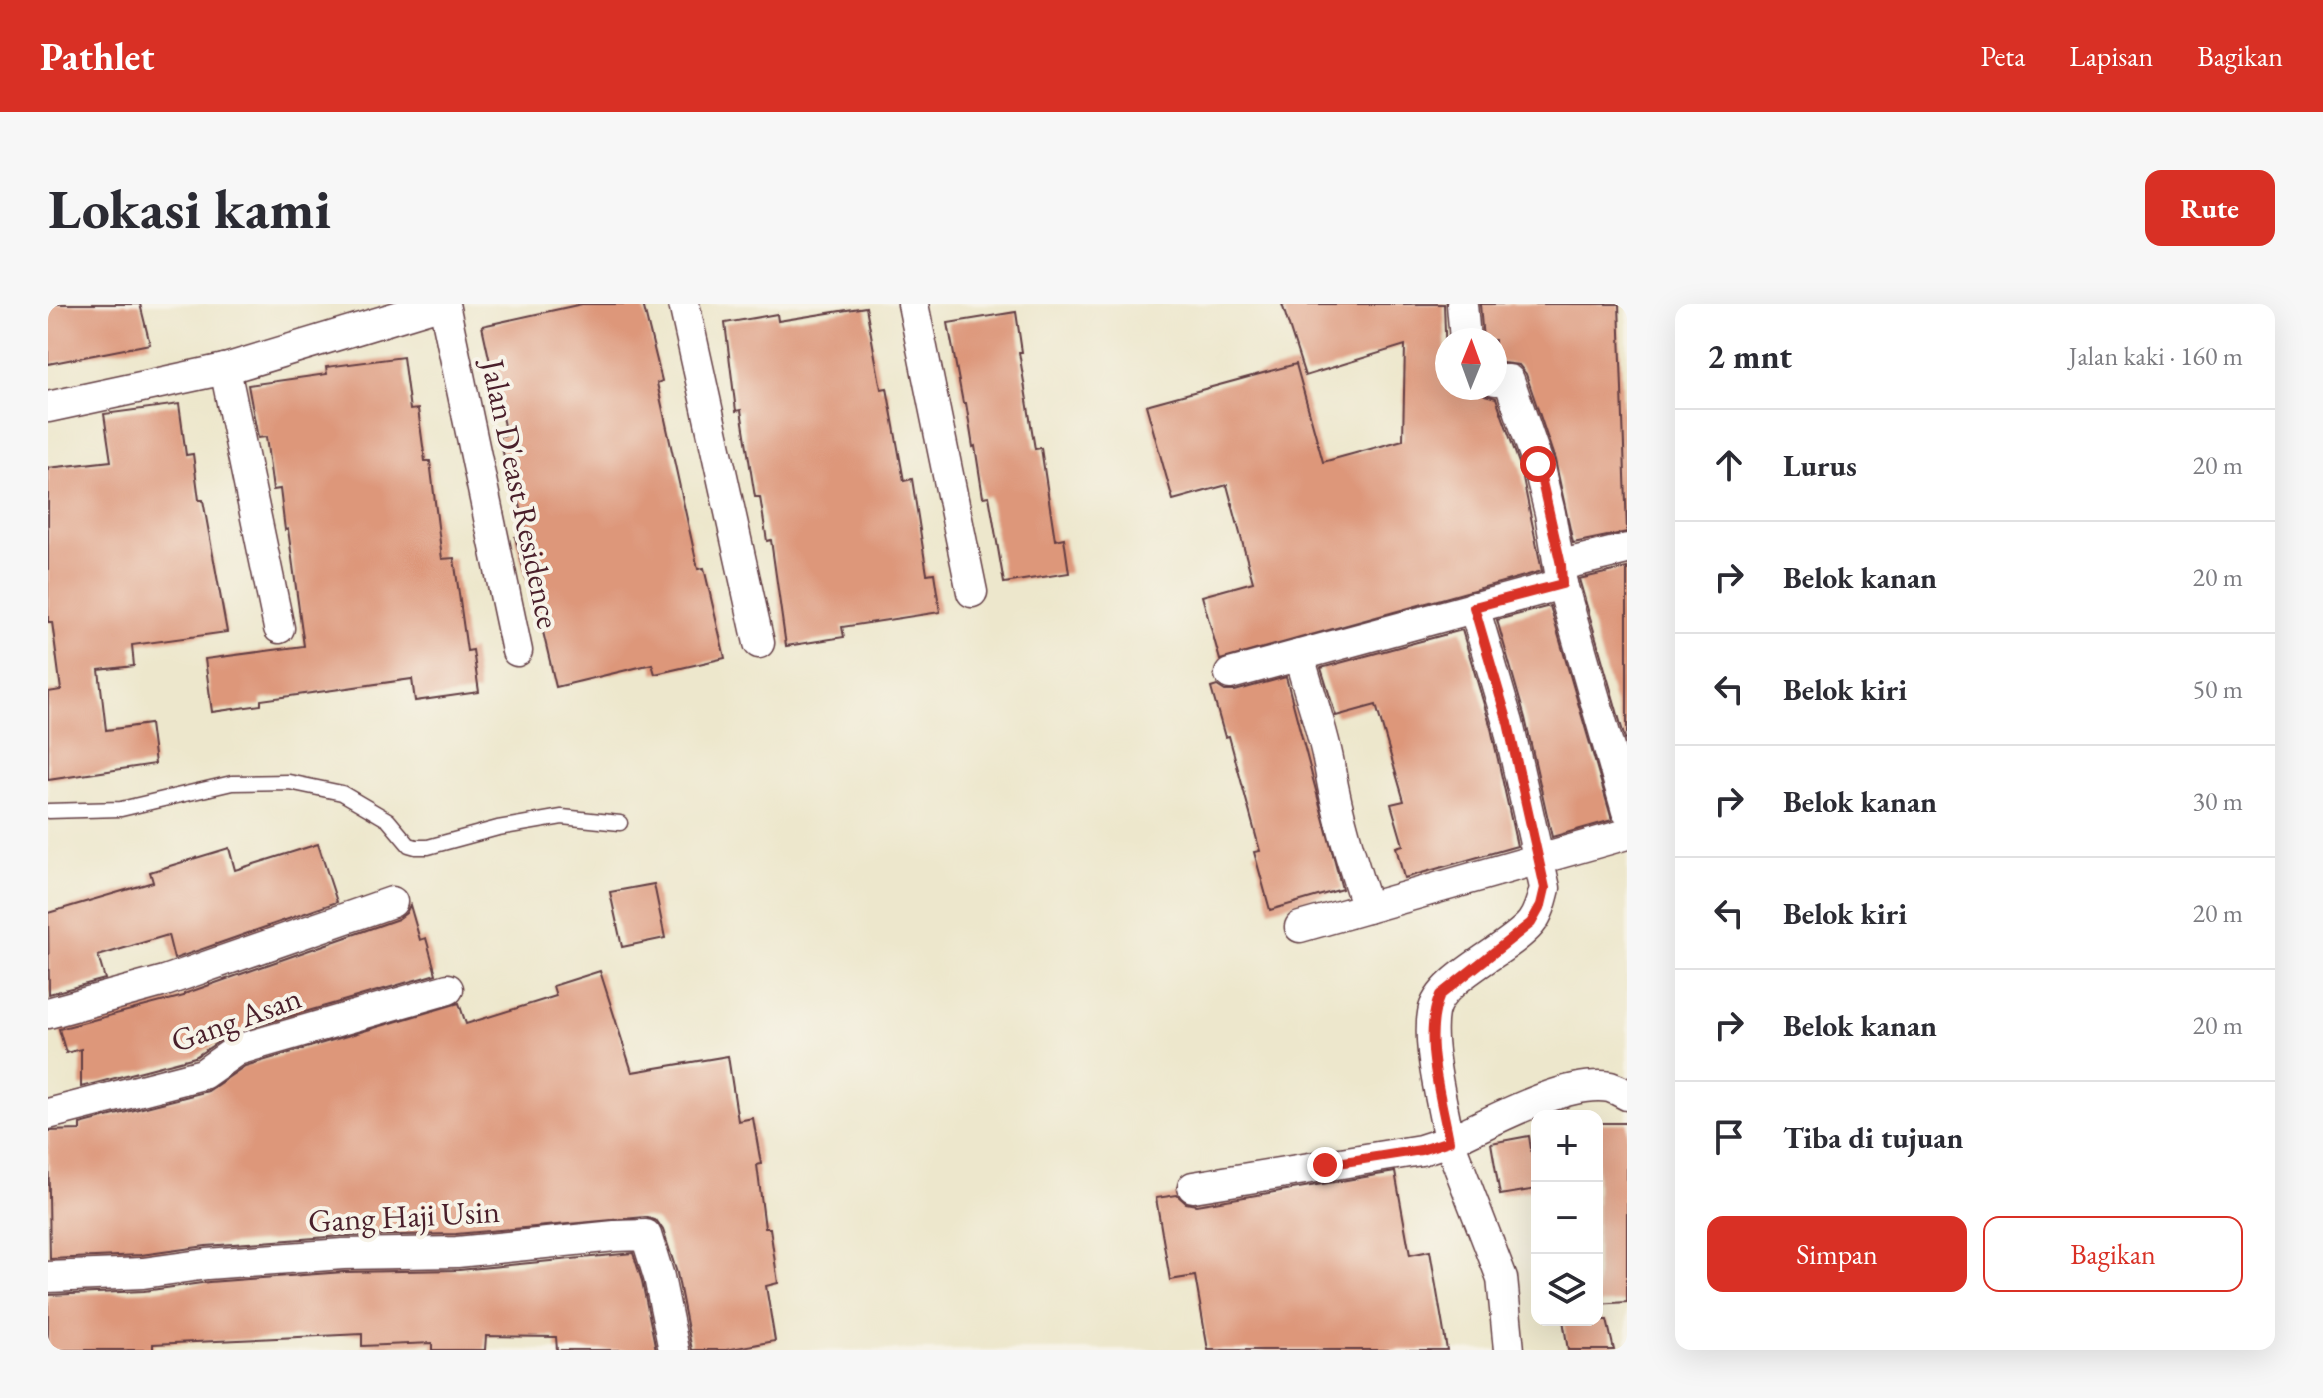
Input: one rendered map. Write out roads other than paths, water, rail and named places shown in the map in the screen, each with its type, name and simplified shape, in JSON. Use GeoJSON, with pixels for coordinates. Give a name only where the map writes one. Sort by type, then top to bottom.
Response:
{"type":"FeatureCollection","features":[{"type":"Feature","properties":{"kind":"street","name":"Jalan D'east Residence"},"geometry":{"type":"LineString","coordinates":[[48,407],[225,369],[442,304],[517,651]]}},
{"type":"Feature","properties":{"kind":"street"},"geometry":{"type":"LineString","coordinates":[[684,304],[759,643]]}},
{"type":"Feature","properties":{"kind":"street"},"geometry":{"type":"LineString","coordinates":[[913,304],[972,592]]}},
{"type":"Feature","properties":{"kind":"street"},"geometry":{"type":"LineString","coordinates":[[1462,304],[1464,328]]}},
{"type":"Feature","properties":{"kind":"street"},"geometry":{"type":"LineString","coordinates":[[225,369],[279,628]]}},
{"type":"Feature","properties":{"kind":"street"},"geometry":{"type":"LineString","coordinates":[[1507,392],[1538,464],[1562,574],[1627,811]]}},
{"type":"Feature","properties":{"kind":"street"},"geometry":{"type":"LineString","coordinates":[[1230,674],[1474,607],[1627,549]]}},
{"type":"Feature","properties":{"kind":"street"},"geometry":{"type":"LineString","coordinates":[[1474,607],[1508,723],[1545,888],[1541,905],[1531,923],[1440,995],[1433,1011],[1431,1039],[1449,1141],[1502,1278],[1509,1350]]}},
{"type":"Feature","properties":{"kind":"street"},"geometry":{"type":"LineString","coordinates":[[1299,655],[1330,769],[1349,855],[1367,908]]}},
{"type":"Feature","properties":{"kind":"street"},"geometry":{"type":"LineString","coordinates":[[1300,927],[1627,834]]}},
{"type":"Feature","properties":{"kind":"street"},"geometry":{"type":"LineString","coordinates":[[48,1013],[165,981],[392,902]]}},
{"type":"Feature","properties":{"kind":"street","name":"Gang Asan"},"geometry":{"type":"LineString","coordinates":[[48,1114],[203,1074],[237,1050],[448,989]]}},
{"type":"Feature","properties":{"kind":"street"},"geometry":{"type":"LineString","coordinates":[[1193,1187],[1421,1150],[1566,1090],[1611,1087],[1627,1095]]}},
{"type":"Feature","properties":{"kind":"street","name":"Gang Haji Usin"},"geometry":{"type":"LineString","coordinates":[[48,1277],[129,1274],[207,1264],[343,1254],[457,1252],[646,1235],[659,1277],[674,1350]]}},
{"type":"Feature","properties":{"kind":"lane"},"geometry":{"type":"LineString","coordinates":[[48,811],[121,809],[232,783],[289,782],[342,793],[388,820],[409,845],[416,847],[428,847],[498,828],[562,817],[620,823]]}}]}
